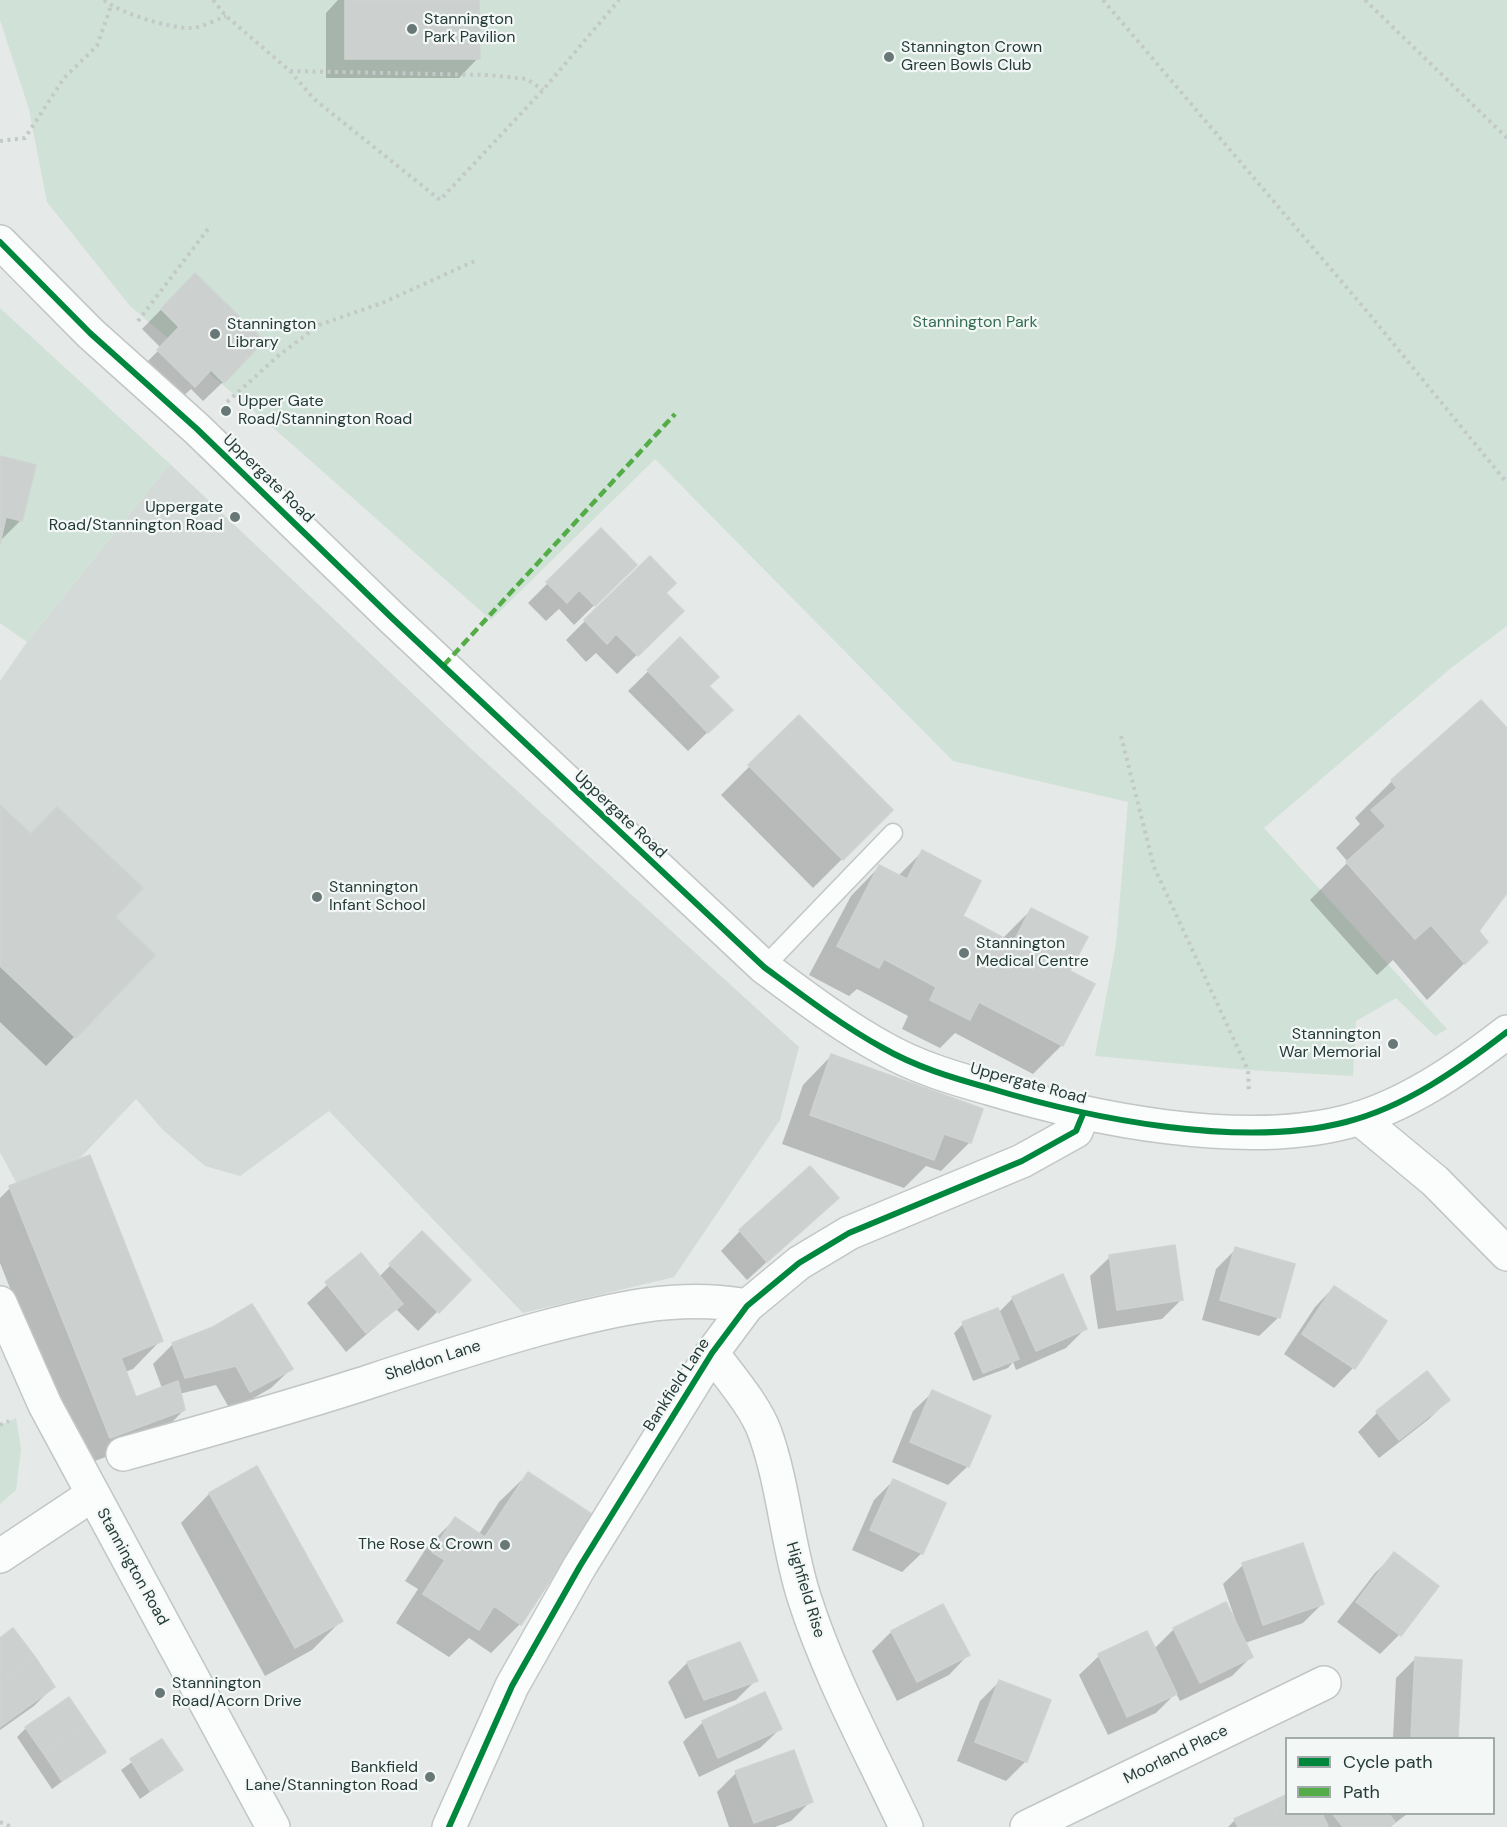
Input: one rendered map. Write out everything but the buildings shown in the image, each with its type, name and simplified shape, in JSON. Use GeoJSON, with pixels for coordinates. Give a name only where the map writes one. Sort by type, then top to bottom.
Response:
{"type":"FeatureCollection","features":[{"type":"Feature","properties":{"kind":"street","name":"Uppergate Road"},"geometry":{"type":"LineString","coordinates":[[0,242],[90,333],[114,352],[197,429],[391,617],[764,967],[821,1009],[884,1049],[940,1074],[1083,1114],[1249,1132],[1306,1130],[1359,1118],[1417,1093],[1466,1064],[1507,1032]]}},
{"type":"Feature","properties":{"kind":"street","name":"Bankfield Lane"},"geometry":{"type":"LineString","coordinates":[[449,1827],[512,1686],[580,1566],[712,1353],[747,1306],[799,1263],[849,1233],[1022,1161],[1076,1131],[1083,1114]]}},
{"type":"Feature","properties":{"kind":"street"},"geometry":{"type":"LineString","coordinates":[[1359,1118],[1435,1181],[1507,1254]]}},
{"type":"Feature","properties":{"kind":"street","name":"Sheldon Lane"},"geometry":{"type":"LineString","coordinates":[[123,1454],[268,1414],[488,1343],[605,1311],[680,1300],[714,1300],[747,1306]]}},
{"type":"Feature","properties":{"kind":"street","name":"Stannington Road"},"geometry":{"type":"LineString","coordinates":[[0,1303],[45,1405],[273,1827]]}},
{"type":"Feature","properties":{"kind":"street","name":"Highfield Rise"},"geometry":{"type":"LineString","coordinates":[[712,1353],[764,1431],[779,1483],[793,1557],[804,1598],[823,1647],[906,1827]]}},
{"type":"Feature","properties":{"kind":"street"},"geometry":{"type":"LineString","coordinates":[[0,1556],[92,1495]]}},
{"type":"Feature","properties":{"kind":"street","name":"Moorland Place"},"geometry":{"type":"LineString","coordinates":[[1028,1827],[1324,1683]]}},
{"type":"Feature","properties":{"kind":"lane"},"geometry":{"type":"LineString","coordinates":[[764,967],[892,833]]}},
{"type":"Feature","properties":{"kind":"path"},"geometry":{"type":"LineString","coordinates":[[104,0],[111,6],[153,21],[190,28],[226,16]]}},
{"type":"Feature","properties":{"kind":"path"},"geometry":{"type":"LineString","coordinates":[[213,0],[226,16],[290,71],[314,99],[440,200],[543,90],[619,0]]}},
{"type":"Feature","properties":{"kind":"path"},"geometry":{"type":"LineString","coordinates":[[1103,0],[1362,306],[1507,483]]}},
{"type":"Feature","properties":{"kind":"path"},"geometry":{"type":"LineString","coordinates":[[1365,0],[1507,138]]}},
{"type":"Feature","properties":{"kind":"path"},"geometry":{"type":"LineString","coordinates":[[0,141],[25,138],[64,78],[97,46],[111,6]]}},
{"type":"Feature","properties":{"kind":"path"},"geometry":{"type":"LineString","coordinates":[[290,71],[487,75],[527,79],[543,90]]}},
{"type":"Feature","properties":{"kind":"path"},"geometry":{"type":"LineString","coordinates":[[114,352],[208,229]]}},
{"type":"Feature","properties":{"kind":"path"},"geometry":{"type":"LineString","coordinates":[[197,429],[278,356],[319,325],[382,303],[477,260]]}},
{"type":"Feature","properties":{"kind":"path"},"geometry":{"type":"LineString","coordinates":[[1121,736],[1154,867],[1248,1070],[1249,1132]]}},
{"type":"Feature","properties":{"kind":"path"},"geometry":{"type":"LineString","coordinates":[[0,1822],[12,1827]]}},
{"type":"Feature","properties":{"kind":"shaded area","name":"Stannington Infant School"},"geometry":{"type":"Polygon","coordinates":[[[170,464],[469,747],[799,1047],[780,1120],[674,1277],[523,1313],[329,1111],[240,1176],[205,1166],[163,1130],[136,1099],[81,1157],[18,1186],[0,1152],[0,681],[27,642],[170,464]]]}},
{"type":"Feature","properties":{"kind":"green space","name":"Stannington Park"},"geometry":{"type":"Polygon","coordinates":[[[0,0],[1507,0],[1507,626],[1451,668],[1264,828],[1447,1029],[1435,1036],[1396,998],[1356,1021],[1353,1076],[1248,1070],[1095,1056],[1116,944],[1128,802],[953,761],[655,459],[491,620],[269,424],[130,306],[47,202],[29,109],[0,20],[0,0]]]}},
{"type":"Feature","properties":{"kind":"green space"},"geometry":{"type":"Polygon","coordinates":[[[0,308],[170,464],[27,642],[0,623],[0,544],[6,517],[22,521],[36,465],[0,456],[0,308]]]}},
{"type":"Feature","properties":{"kind":"green space"},"geometry":{"type":"Polygon","coordinates":[[[16,1418],[21,1449],[16,1490],[0,1504],[0,1425],[16,1418]]]}},
{"type":"Feature","properties":{"kind":"marked path"},"geometry":{"type":"LineString","coordinates":[[444,665],[675,414]]}},
{"type":"Feature","properties":{"kind":"cycle path"},"geometry":{"type":"LineString","coordinates":[[0,242],[90,333],[197,429],[391,617],[764,967],[837,1020],[896,1055],[962,1080],[1029,1099],[1119,1120],[1166,1127],[1260,1132],[1305,1130],[1346,1122],[1389,1107],[1451,1073],[1507,1032]]}},
{"type":"Feature","properties":{"kind":"cycle path"},"geometry":{"type":"LineString","coordinates":[[449,1827],[512,1686],[580,1566],[712,1353],[747,1306],[799,1263],[849,1233],[1022,1161],[1076,1131],[1083,1114]]}},
{"type":"Feature","properties":{"kind":"place","name":"Stannington Park Pavilion"},"geometry":{"type":"Point","coordinates":[412,29]}},
{"type":"Feature","properties":{"kind":"place","name":"Stannington Crown Green Bowls Club"},"geometry":{"type":"Point","coordinates":[889,57]}},
{"type":"Feature","properties":{"kind":"place","name":"Stannington Library"},"geometry":{"type":"Point","coordinates":[215,334]}},
{"type":"Feature","properties":{"kind":"place","name":"Upper Gate Road/Stannington Road"},"geometry":{"type":"Point","coordinates":[226,411]}},
{"type":"Feature","properties":{"kind":"place","name":"Uppergate Road/Stannington Road"},"geometry":{"type":"Point","coordinates":[235,517]}},
{"type":"Feature","properties":{"kind":"place","name":"Stannington Infant School"},"geometry":{"type":"Point","coordinates":[317,897]}},
{"type":"Feature","properties":{"kind":"place","name":"Stannington Medical Centre"},"geometry":{"type":"Point","coordinates":[964,953]}},
{"type":"Feature","properties":{"kind":"place","name":"Stannington War Memorial"},"geometry":{"type":"Point","coordinates":[1393,1044]}},
{"type":"Feature","properties":{"kind":"place","name":"The Rose & Crown"},"geometry":{"type":"Point","coordinates":[505,1545]}},
{"type":"Feature","properties":{"kind":"place","name":"Stannington Road/Acorn Drive"},"geometry":{"type":"Point","coordinates":[160,1693]}},
{"type":"Feature","properties":{"kind":"place","name":"Bankfield Lane/Stannington Road"},"geometry":{"type":"Point","coordinates":[430,1777]}}]}
